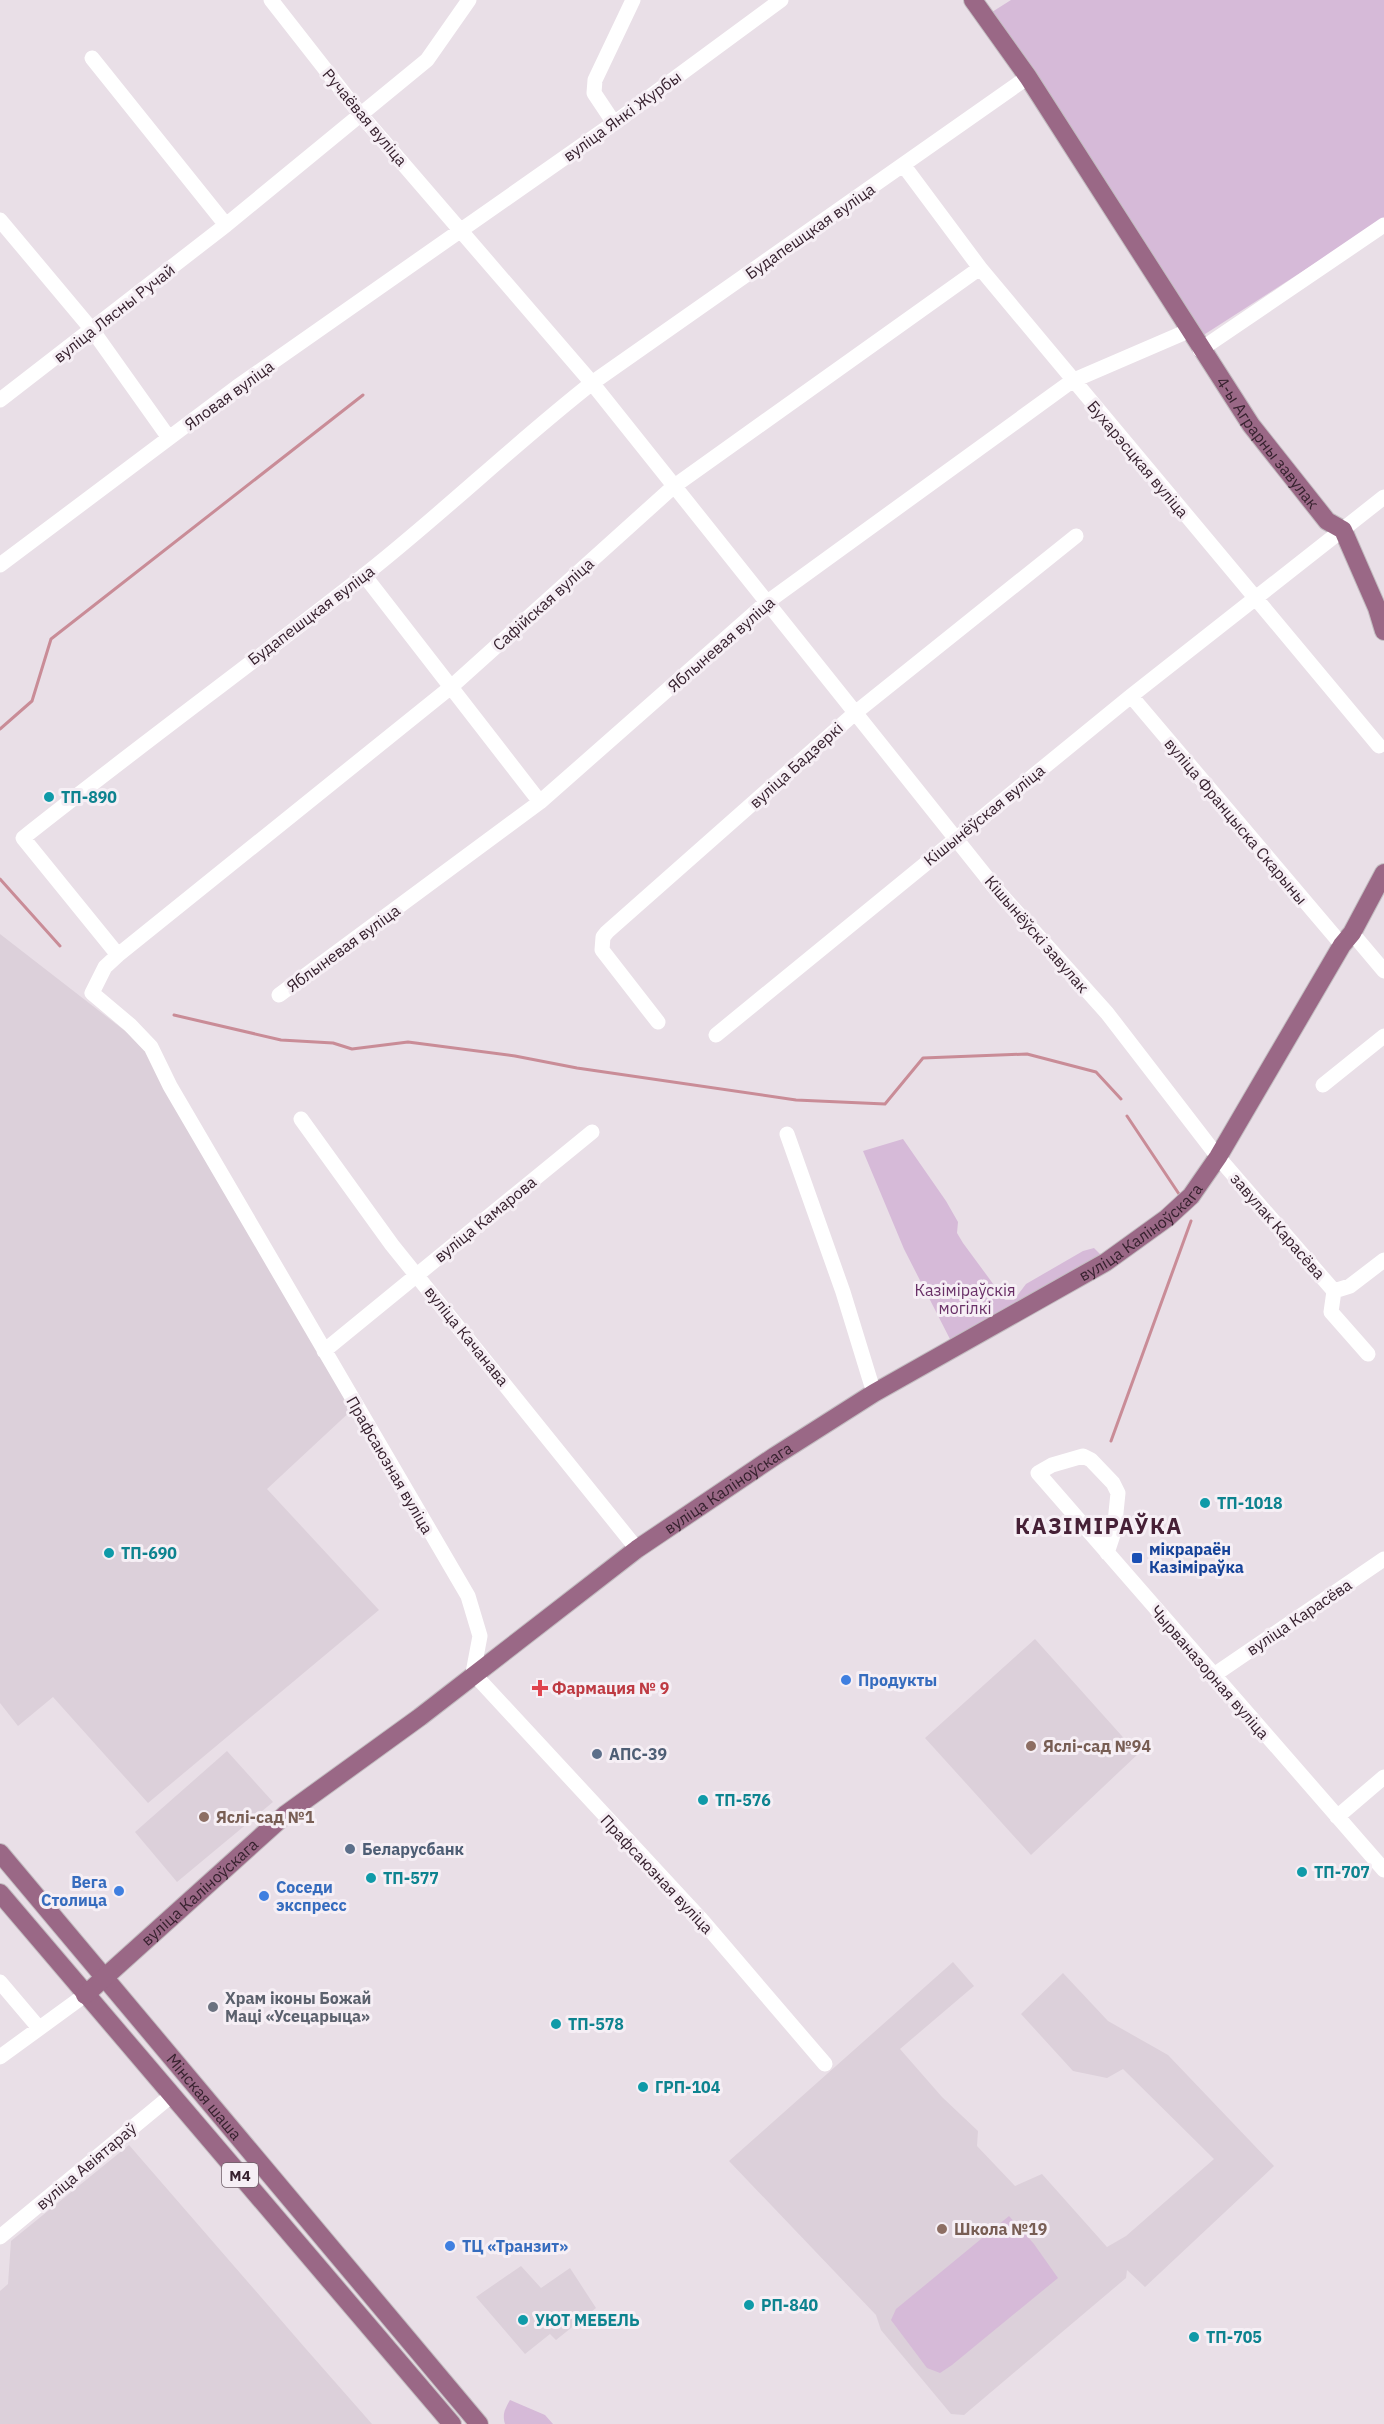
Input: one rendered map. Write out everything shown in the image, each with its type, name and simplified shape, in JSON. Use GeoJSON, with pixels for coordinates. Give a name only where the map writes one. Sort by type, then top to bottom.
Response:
{"type":"FeatureCollection","features":[{"type":"Feature","properties":{"kind":"main road","name":"4-ы Аграрны завулак"},"geometry":{"type":"LineString","coordinates":[[974,0],[1028,77],[1200,350],[1251,425],[1327,521],[1342,530]]}},
{"type":"Feature","properties":{"kind":"main road"},"geometry":{"type":"LineString","coordinates":[[1342,530],[1377,608],[1384,631]]}},
{"type":"Feature","properties":{"kind":"main road","name":"вуліца Каліноўскага"},"geometry":{"type":"LineString","coordinates":[[85,1995],[286,1814],[420,1717],[473,1673],[638,1550],[775,1456],[874,1393],[1106,1262],[1167,1218],[1191,1196],[1218,1157],[1384,873]]}},
{"type":"Feature","properties":{"kind":"main road","name":"Мінская шаша"},"geometry":{"type":"LineString","coordinates":[[0,1853],[479,2424]]}},
{"type":"Feature","properties":{"kind":"main road","name":"Мінская шаша"},"geometry":{"type":"LineString","coordinates":[[0,1893],[452,2424]]}},
{"type":"Feature","properties":{"kind":"street","name":"Ручаёвая вуліца"},"geometry":{"type":"LineString","coordinates":[[271,0],[361,115],[592,383]]}},
{"type":"Feature","properties":{"kind":"street","name":"вуліца Лясны Ручай"},"geometry":{"type":"LineString","coordinates":[[0,400],[93,331],[427,60],[469,0]]}},
{"type":"Feature","properties":{"kind":"street"},"geometry":{"type":"LineString","coordinates":[[614,123],[594,93],[595,80],[633,0]]}},
{"type":"Feature","properties":{"kind":"street","name":"вуліца Янкі Журбы"},"geometry":{"type":"LineString","coordinates":[[462,231],[781,0]]}},
{"type":"Feature","properties":{"kind":"street"},"geometry":{"type":"LineString","coordinates":[[92,58],[226,225]]}},
{"type":"Feature","properties":{"kind":"street","name":"Будапешцкая вуліца"},"geometry":{"type":"LineString","coordinates":[[118,955],[23,838],[151,736],[364,575],[531,431],[592,383],[1028,77]]}},
{"type":"Feature","properties":{"kind":"street","name":"Бухарэсцкая вуліца"},"geometry":{"type":"LineString","coordinates":[[904,166],[980,268],[1072,381],[1379,746]]}},
{"type":"Feature","properties":{"kind":"street"},"geometry":{"type":"LineString","coordinates":[[0,220],[93,331],[169,438]]}},
{"type":"Feature","properties":{"kind":"street"},"geometry":{"type":"LineString","coordinates":[[1200,350],[1384,225]]}},
{"type":"Feature","properties":{"kind":"street","name":"Яловая вуліца"},"geometry":{"type":"LineString","coordinates":[[0,565],[169,438],[392,277],[462,231]]}},
{"type":"Feature","properties":{"kind":"street","name":"Сафійская вуліца"},"geometry":{"type":"LineString","coordinates":[[118,955],[451,687],[673,487],[980,268]]}},
{"type":"Feature","properties":{"kind":"street","name":"Яблыневая вуліца"},"geometry":{"type":"LineString","coordinates":[[279,995],[540,802],[766,603],[1072,381],[1188,331]]}},
{"type":"Feature","properties":{"kind":"street"},"geometry":{"type":"LineString","coordinates":[[592,383],[855,713]]}},
{"type":"Feature","properties":{"kind":"street","name":"Кішынёўская вуліца"},"geometry":{"type":"LineString","coordinates":[[716,1035],[1131,696],[1384,497]]}},
{"type":"Feature","properties":{"kind":"street","name":"вуліца Бадзеркі"},"geometry":{"type":"LineString","coordinates":[[658,1022],[602,950],[603,937],[855,713],[1076,536]]}},
{"type":"Feature","properties":{"kind":"street"},"geometry":{"type":"LineString","coordinates":[[364,575],[540,802]]}},
{"type":"Feature","properties":{"kind":"street","name":"вуліца Францыска Скарыны"},"geometry":{"type":"LineString","coordinates":[[1131,696],[1347,939],[1384,970]]}},
{"type":"Feature","properties":{"kind":"street","name":"Кішынёўскі завулак"},"geometry":{"type":"LineString","coordinates":[[855,713],[1038,939],[1107,1013],[1218,1157]]}},
{"type":"Feature","properties":{"kind":"street","name":"Прафсаюзная вуліца"},"geometry":{"type":"LineString","coordinates":[[118,955],[105,967],[92,993],[130,1024],[151,1047],[170,1086],[468,1596],[480,1636],[473,1673],[700,1918],[825,2064]]}},
{"type":"Feature","properties":{"kind":"street"},"geometry":{"type":"LineString","coordinates":[[1323,1084],[1384,1036]]}},
{"type":"Feature","properties":{"kind":"street","name":"вуліца Качанава"},"geometry":{"type":"LineString","coordinates":[[301,1119],[392,1245],[638,1550]]}},
{"type":"Feature","properties":{"kind":"street","name":"вуліца Камарова"},"geometry":{"type":"LineString","coordinates":[[324,1352],[592,1132]]}},
{"type":"Feature","properties":{"kind":"street"},"geometry":{"type":"LineString","coordinates":[[787,1134],[843,1292],[874,1393]]}},
{"type":"Feature","properties":{"kind":"street","name":"завулак Карасёва"},"geometry":{"type":"LineString","coordinates":[[1218,1157],[1334,1291],[1331,1312],[1368,1354]]}},
{"type":"Feature","properties":{"kind":"street"},"geometry":{"type":"LineString","coordinates":[[1334,1291],[1350,1286],[1384,1260]]}},
{"type":"Feature","properties":{"kind":"street","name":"Чырваназорная вуліца"},"geometry":{"type":"LineString","coordinates":[[1107,1553],[1114,1532],[1118,1493],[1113,1483],[1091,1460],[1083,1456],[1052,1465],[1038,1473],[1107,1553],[1384,1870]]}},
{"type":"Feature","properties":{"kind":"street","name":"вуліца Карасёва"},"geometry":{"type":"LineString","coordinates":[[1214,1675],[1384,1559]]}},
{"type":"Feature","properties":{"kind":"street"},"geometry":{"type":"LineString","coordinates":[[1337,1816],[1384,1777]]}},
{"type":"Feature","properties":{"kind":"street"},"geometry":{"type":"LineString","coordinates":[[0,1982],[39,2028]]}},
{"type":"Feature","properties":{"kind":"street","name":"вуліца Каліноўскага"},"geometry":{"type":"LineString","coordinates":[[0,2057],[85,1995]]}},
{"type":"Feature","properties":{"kind":"street","name":"вуліца Авіятараў"},"geometry":{"type":"LineString","coordinates":[[0,2237],[172,2095]]}},
{"type":"Feature","properties":{"kind":"shaded area"},"geometry":{"type":"Polygon","coordinates":[[[0,934],[156,1055],[354,1408],[267,1489],[379,1610],[148,1803],[53,1697],[18,1726],[0,1703],[0,934]]]}},
{"type":"Feature","properties":{"kind":"shaded area","name":"Яслі-сад №94"},"geometry":{"type":"Polygon","coordinates":[[[1035,1639],[1138,1754],[1031,1855],[925,1738],[1035,1639]]]}},
{"type":"Feature","properties":{"kind":"shaded area","name":"Яслі-сад №1"},"geometry":{"type":"Polygon","coordinates":[[[227,1751],[273,1802],[177,1882],[135,1832],[227,1751]]]}},
{"type":"Feature","properties":{"kind":"shaded area","name":"Школа №19"},"geometry":{"type":"Polygon","coordinates":[[[953,1962],[974,1986],[900,2049],[942,2097],[978,2131],[977,2146],[1015,2186],[1042,2174],[1107,2247],[1126,2236],[1214,2159],[1123,2069],[1107,2078],[1073,2071],[1021,2014],[1063,1973],[1108,2021],[1168,2055],[1274,2166],[1145,2287],[1127,2270],[1126,2278],[964,2415],[951,2414],[881,2330],[876,2315],[729,2161],[953,1962]]]}},
{"type":"Feature","properties":{"kind":"shaded area"},"geometry":{"type":"Polygon","coordinates":[[[129,2145],[372,2424],[0,2424],[0,2291],[8,2284],[11,2241],[129,2145]]]}},
{"type":"Feature","properties":{"kind":"shaded area"},"geometry":{"type":"Polygon","coordinates":[[[521,2266],[541,2288],[570,2268],[596,2308],[556,2340],[550,2334],[525,2354],[476,2297],[521,2266]]]}},
{"type":"Feature","properties":{"kind":"green space"},"geometry":{"type":"Polygon","coordinates":[[[1011,0],[1384,0],[1384,219],[1202,336],[992,12],[1011,0]]]}},
{"type":"Feature","properties":{"kind":"green space","name":"Казіміраўскія могілкі"},"geometry":{"type":"Polygon","coordinates":[[[903,1139],[946,1201],[958,1222],[957,1233],[963,1243],[1005,1300],[1014,1300],[1026,1284],[1083,1251],[1094,1248],[1101,1255],[953,1345],[904,1249],[863,1151],[903,1139]]]}},
{"type":"Feature","properties":{"kind":"green space"},"geometry":{"type":"Polygon","coordinates":[[[1009,2216],[1034,2244],[1058,2278],[952,2365],[940,2373],[927,2368],[891,2320],[896,2309],[1009,2216]]]}},
{"type":"Feature","properties":{"kind":"green space"},"geometry":{"type":"Polygon","coordinates":[[[510,2400],[545,2415],[553,2424],[505,2424],[505,2412],[510,2400]]]}},
{"type":"Feature","properties":{"kind":"waterway"},"geometry":{"type":"LineString","coordinates":[[0,729],[32,701],[51,639],[363,395]]}},
{"type":"Feature","properties":{"kind":"waterway"},"geometry":{"type":"LineString","coordinates":[[0,879],[60,946]]}},
{"type":"Feature","properties":{"kind":"waterway"},"geometry":{"type":"LineString","coordinates":[[174,1015],[281,1040],[333,1043],[352,1049],[408,1042],[515,1056],[577,1068],[796,1100],[885,1104],[923,1058],[1027,1054],[1096,1072],[1121,1099]]}},
{"type":"Feature","properties":{"kind":"waterway"},"geometry":{"type":"LineString","coordinates":[[1127,1116],[1179,1194]]}},
{"type":"Feature","properties":{"kind":"waterway"},"geometry":{"type":"LineString","coordinates":[[1111,1441],[1191,1221]]}},
{"type":"Feature","properties":{"kind":"place","name":"ТП-890"},"geometry":{"type":"Point","coordinates":[49,797]}},
{"type":"Feature","properties":{"kind":"place","name":"ТП-1018"},"geometry":{"type":"Point","coordinates":[1205,1503]}},
{"type":"Feature","properties":{"kind":"place","name":"ТП-690"},"geometry":{"type":"Point","coordinates":[109,1553]}},
{"type":"Feature","properties":{"kind":"place","name":"мікрараён Казіміраўка"},"geometry":{"type":"Point","coordinates":[1137,1558]}},
{"type":"Feature","properties":{"kind":"place","name":"Продукты"},"geometry":{"type":"Point","coordinates":[846,1680]}},
{"type":"Feature","properties":{"kind":"place","name":"Фармация № 9"},"geometry":{"type":"Point","coordinates":[540,1688]}},
{"type":"Feature","properties":{"kind":"place","name":"Яслі-сад №94"},"geometry":{"type":"Point","coordinates":[1031,1746]}},
{"type":"Feature","properties":{"kind":"place","name":"АПС-39"},"geometry":{"type":"Point","coordinates":[597,1754]}},
{"type":"Feature","properties":{"kind":"place","name":"ТП-576"},"geometry":{"type":"Point","coordinates":[703,1800]}},
{"type":"Feature","properties":{"kind":"place","name":"Яслі-сад №1"},"geometry":{"type":"Point","coordinates":[204,1817]}},
{"type":"Feature","properties":{"kind":"place","name":"Беларусбанк"},"geometry":{"type":"Point","coordinates":[350,1849]}},
{"type":"Feature","properties":{"kind":"place","name":"ТП-707"},"geometry":{"type":"Point","coordinates":[1302,1872]}},
{"type":"Feature","properties":{"kind":"place","name":"ТП-577"},"geometry":{"type":"Point","coordinates":[371,1878]}},
{"type":"Feature","properties":{"kind":"place","name":"Вега Столица"},"geometry":{"type":"Point","coordinates":[119,1891]}},
{"type":"Feature","properties":{"kind":"place","name":"Соседи экспресс"},"geometry":{"type":"Point","coordinates":[264,1896]}},
{"type":"Feature","properties":{"kind":"place","name":"Храм іконы Божай Маці «Усецарыца»"},"geometry":{"type":"Point","coordinates":[213,2007]}},
{"type":"Feature","properties":{"kind":"place","name":"ТП-578"},"geometry":{"type":"Point","coordinates":[556,2024]}},
{"type":"Feature","properties":{"kind":"place","name":"ГРП-104"},"geometry":{"type":"Point","coordinates":[643,2087]}},
{"type":"Feature","properties":{"kind":"place","name":"Школа №19"},"geometry":{"type":"Point","coordinates":[942,2229]}},
{"type":"Feature","properties":{"kind":"place","name":"ТЦ «Транзит»"},"geometry":{"type":"Point","coordinates":[450,2246]}},
{"type":"Feature","properties":{"kind":"place","name":"РП-840"},"geometry":{"type":"Point","coordinates":[749,2305]}},
{"type":"Feature","properties":{"kind":"place","name":"УЮТ МЕБЕЛЬ"},"geometry":{"type":"Point","coordinates":[523,2320]}},
{"type":"Feature","properties":{"kind":"place","name":"ТП-705"},"geometry":{"type":"Point","coordinates":[1194,2337]}},
{"type":"Feature","properties":{"kind":"district","name":"КАЗІМІРАЎКА"},"geometry":{"type":"Point","coordinates":[1099,1525]}}]}
